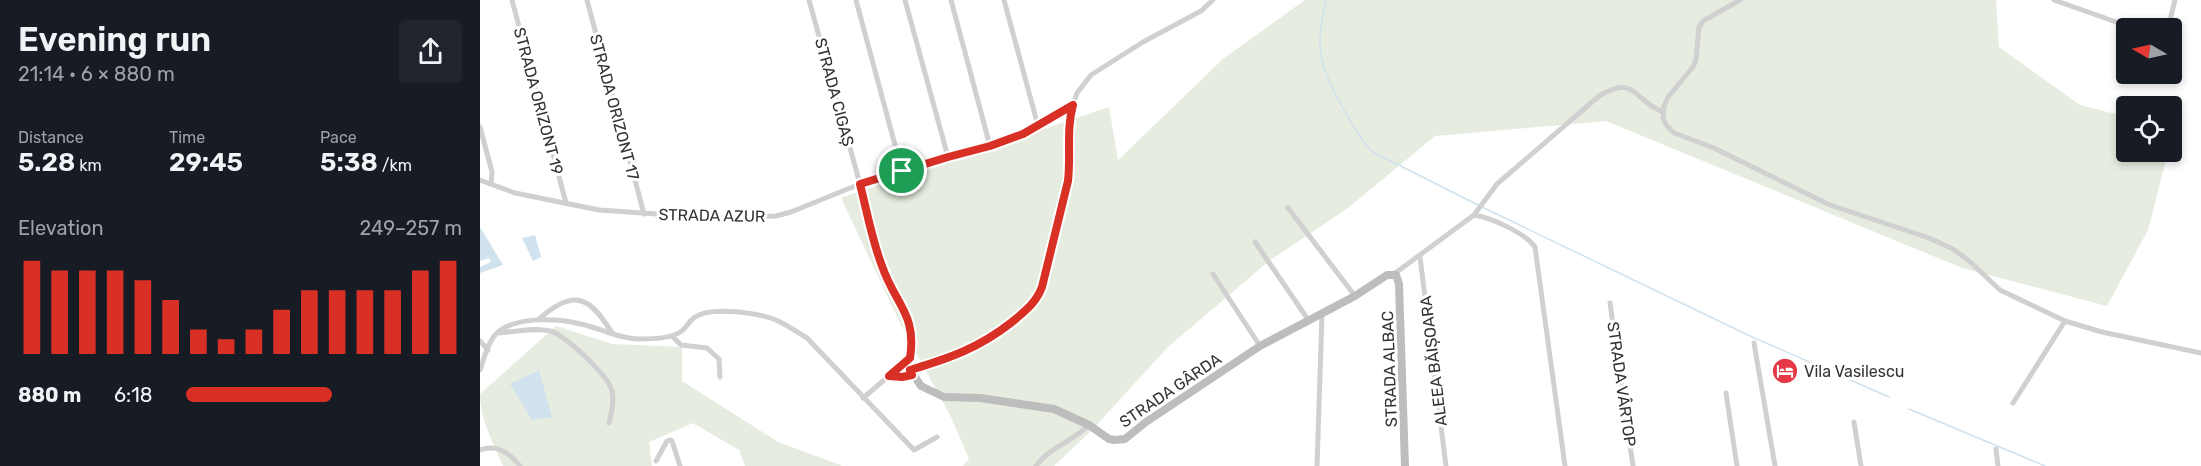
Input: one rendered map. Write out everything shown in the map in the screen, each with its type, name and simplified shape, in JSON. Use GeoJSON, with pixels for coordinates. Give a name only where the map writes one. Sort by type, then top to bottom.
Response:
{"type":"FeatureCollection","features":[{"type":"Feature","properties":{"kind":"street","name":"STRADA ORIZONT 19"},"geometry":{"type":"LineString","coordinates":[[512,0],[566,203]]}},
{"type":"Feature","properties":{"kind":"street","name":"STRADA ORIZONT 17"},"geometry":{"type":"LineString","coordinates":[[587,0],[644,214]]}},
{"type":"Feature","properties":{"kind":"street","name":"STRADA CIGAȘ"},"geometry":{"type":"LineString","coordinates":[[809,0],[860,184]]}},
{"type":"Feature","properties":{"kind":"street"},"geometry":{"type":"LineString","coordinates":[[856,0],[902,171]]}},
{"type":"Feature","properties":{"kind":"street"},"geometry":{"type":"LineString","coordinates":[[905,0],[948,157]]}},
{"type":"Feature","properties":{"kind":"street"},"geometry":{"type":"LineString","coordinates":[[951,0],[990,146]]}},
{"type":"Feature","properties":{"kind":"street"},"geometry":{"type":"LineString","coordinates":[[1004,0],[1038,126]]}},
{"type":"Feature","properties":{"kind":"street","name":"STRADA AZUR"},"geometry":{"type":"LineString","coordinates":[[480,180],[515,193],[599,210],[715,218],[776,216],[860,184],[990,146],[1038,126],[1073,105],[1081,88],[1091,75],[1143,42],[1201,11],[1213,0]]}},
{"type":"Feature","properties":{"kind":"street"},"geometry":{"type":"LineString","coordinates":[[1740,0],[1703,21],[1699,27],[1696,60],[1693,67],[1668,97],[1663,112],[1666,126],[1674,133],[1714,148],[1830,205],[1929,238],[1953,249],[2000,290],[2065,321],[2102,332],[2201,352]]}},
{"type":"Feature","properties":{"kind":"street"},"geometry":{"type":"LineString","coordinates":[[2054,0],[2116,22]]}},
{"type":"Feature","properties":{"kind":"street"},"geometry":{"type":"LineString","coordinates":[[2170,18],[2175,0]]}},
{"type":"Feature","properties":{"kind":"street","name":"STRADA GÂRDA"},"geometry":{"type":"LineString","coordinates":[[911,373],[921,386],[944,397],[980,398],[1054,410],[1089,425],[1109,439],[1119,441],[1125,439],[1146,422],[1260,346],[1355,296],[1420,257],[1475,213],[1497,184],[1599,96],[1614,87],[1623,86],[1632,89],[1655,109],[1663,112]]}},
{"type":"Feature","properties":{"kind":"street"},"geometry":{"type":"LineString","coordinates":[[889,376],[902,377],[970,350],[994,336],[1035,301],[1042,287],[1068,181],[1069,117],[1073,105]]}},
{"type":"Feature","properties":{"kind":"street"},"geometry":{"type":"LineString","coordinates":[[480,127],[492,172],[491,184]]}},
{"type":"Feature","properties":{"kind":"street"},"geometry":{"type":"LineString","coordinates":[[860,184],[882,267],[909,319],[912,337],[911,373]]}},
{"type":"Feature","properties":{"kind":"street"},"geometry":{"type":"LineString","coordinates":[[1288,208],[1355,296]]}},
{"type":"Feature","properties":{"kind":"street"},"geometry":{"type":"LineString","coordinates":[[1475,213],[1525,238],[1535,248],[1565,466]]}},
{"type":"Feature","properties":{"kind":"street"},"geometry":{"type":"LineString","coordinates":[[1255,242],[1309,321]]}},
{"type":"Feature","properties":{"kind":"street","name":"ALEEA BĂIȘOARA"},"geometry":{"type":"LineString","coordinates":[[1420,257],[1446,466]]}},
{"type":"Feature","properties":{"kind":"street"},"geometry":{"type":"LineString","coordinates":[[1213,274],[1260,346]]}},
{"type":"Feature","properties":{"kind":"street","name":"STRADA ALBAC"},"geometry":{"type":"LineString","coordinates":[[1394,274],[1399,279],[1405,466]]}},
{"type":"Feature","properties":{"kind":"street"},"geometry":{"type":"LineString","coordinates":[[539,319],[552,307],[567,301],[580,300],[596,308],[612,334]]}},
{"type":"Feature","properties":{"kind":"street","name":"STRADA VÂRTOP"},"geometry":{"type":"LineString","coordinates":[[1610,303],[1633,466]]}},
{"type":"Feature","properties":{"kind":"street"},"geometry":{"type":"LineString","coordinates":[[480,370],[497,333],[519,323],[539,319],[581,324],[638,339],[672,336],[682,331],[694,317],[701,314],[730,311],[776,320],[807,338],[914,450],[937,437]]}},
{"type":"Feature","properties":{"kind":"street"},"geometry":{"type":"LineString","coordinates":[[1317,466],[1322,314]]}},
{"type":"Feature","properties":{"kind":"street"},"geometry":{"type":"LineString","coordinates":[[2013,403],[2065,321]]}},
{"type":"Feature","properties":{"kind":"street"},"geometry":{"type":"LineString","coordinates":[[497,333],[548,330],[561,336],[593,364],[613,392],[609,423]]}},
{"type":"Feature","properties":{"kind":"street"},"geometry":{"type":"LineString","coordinates":[[672,336],[681,345],[707,348],[719,359],[720,377]]}},
{"type":"Feature","properties":{"kind":"street"},"geometry":{"type":"LineString","coordinates":[[480,341],[488,350]]}},
{"type":"Feature","properties":{"kind":"street"},"geometry":{"type":"LineString","coordinates":[[1754,343],[1775,466]]}},
{"type":"Feature","properties":{"kind":"street"},"geometry":{"type":"LineString","coordinates":[[480,349],[488,350]]}},
{"type":"Feature","properties":{"kind":"street"},"geometry":{"type":"LineString","coordinates":[[863,398],[910,358]]}},
{"type":"Feature","properties":{"kind":"street"},"geometry":{"type":"LineString","coordinates":[[1726,393],[1737,466]]}},
{"type":"Feature","properties":{"kind":"street"},"geometry":{"type":"LineString","coordinates":[[1854,422],[1861,466]]}},
{"type":"Feature","properties":{"kind":"street"},"geometry":{"type":"LineString","coordinates":[[1036,466],[1046,454],[1078,436],[1089,425]]}},
{"type":"Feature","properties":{"kind":"street"},"geometry":{"type":"LineString","coordinates":[[656,461],[667,441],[670,440],[680,466]]}},
{"type":"Feature","properties":{"kind":"street"},"geometry":{"type":"LineString","coordinates":[[480,450],[500,449],[520,466]]}},
{"type":"Feature","properties":{"kind":"street"},"geometry":{"type":"LineString","coordinates":[[1996,449],[1998,466]]}},
{"type":"Feature","properties":{"kind":"shaded area"},"geometry":{"type":"Polygon","coordinates":[[[1305,0],[1996,0],[1999,47],[2080,105],[2116,114],[2116,162],[2165,162],[2148,230],[2107,306],[1962,268],[1606,121],[1435,136],[1348,208],[1269,261],[1168,347],[1090,432],[1054,466],[963,466],[969,459],[950,415],[901,325],[841,198],[1109,107],[1118,160],[1224,58],[1305,0]]]}},
{"type":"Feature","properties":{"kind":"shaded area"},"geometry":{"type":"Polygon","coordinates":[[[556,326],[612,344],[682,347],[682,381],[778,442],[843,466],[745,466],[739,450],[693,423],[649,442],[652,466],[503,466],[485,422],[480,394],[556,326]]]}},
{"type":"Feature","properties":{"kind":"water"},"geometry":{"type":"Polygon","coordinates":[[[480,227],[503,265],[480,273],[480,267],[491,262],[489,258],[480,261],[480,227]]]}},
{"type":"Feature","properties":{"kind":"water"},"geometry":{"type":"Polygon","coordinates":[[[535,235],[541,257],[533,261],[522,238],[535,235]]]}},
{"type":"Feature","properties":{"kind":"water"},"geometry":{"type":"Polygon","coordinates":[[[539,370],[552,417],[532,420],[510,384],[539,370]]]}},
{"type":"Feature","properties":{"kind":"waterway"},"geometry":{"type":"LineString","coordinates":[[1326,0],[1320,34],[1323,64],[1342,106],[1359,135],[1373,152],[1478,205]]}},
{"type":"Feature","properties":{"kind":"waterway"},"geometry":{"type":"LineString","coordinates":[[1482,207],[1750,336],[1889,397]]}},
{"type":"Feature","properties":{"kind":"waterway"},"geometry":{"type":"LineString","coordinates":[[1909,409],[2045,466]]}},
{"type":"Feature","properties":{"kind":"place","name":"Vila Vasilescu"},"geometry":{"type":"Point","coordinates":[1785,371]}},
{"type":"Feature","properties":{"kind":"route"},"geometry":{"type":"LineString","coordinates":[[1073,105],[1069,117],[1068,181],[1040,294],[1029,308],[994,336],[970,350],[910,370],[912,375],[902,377],[889,376],[910,358],[912,337],[909,319],[882,267],[860,184],[902,171],[990,146],[1023,134],[1073,105]]}}]}
